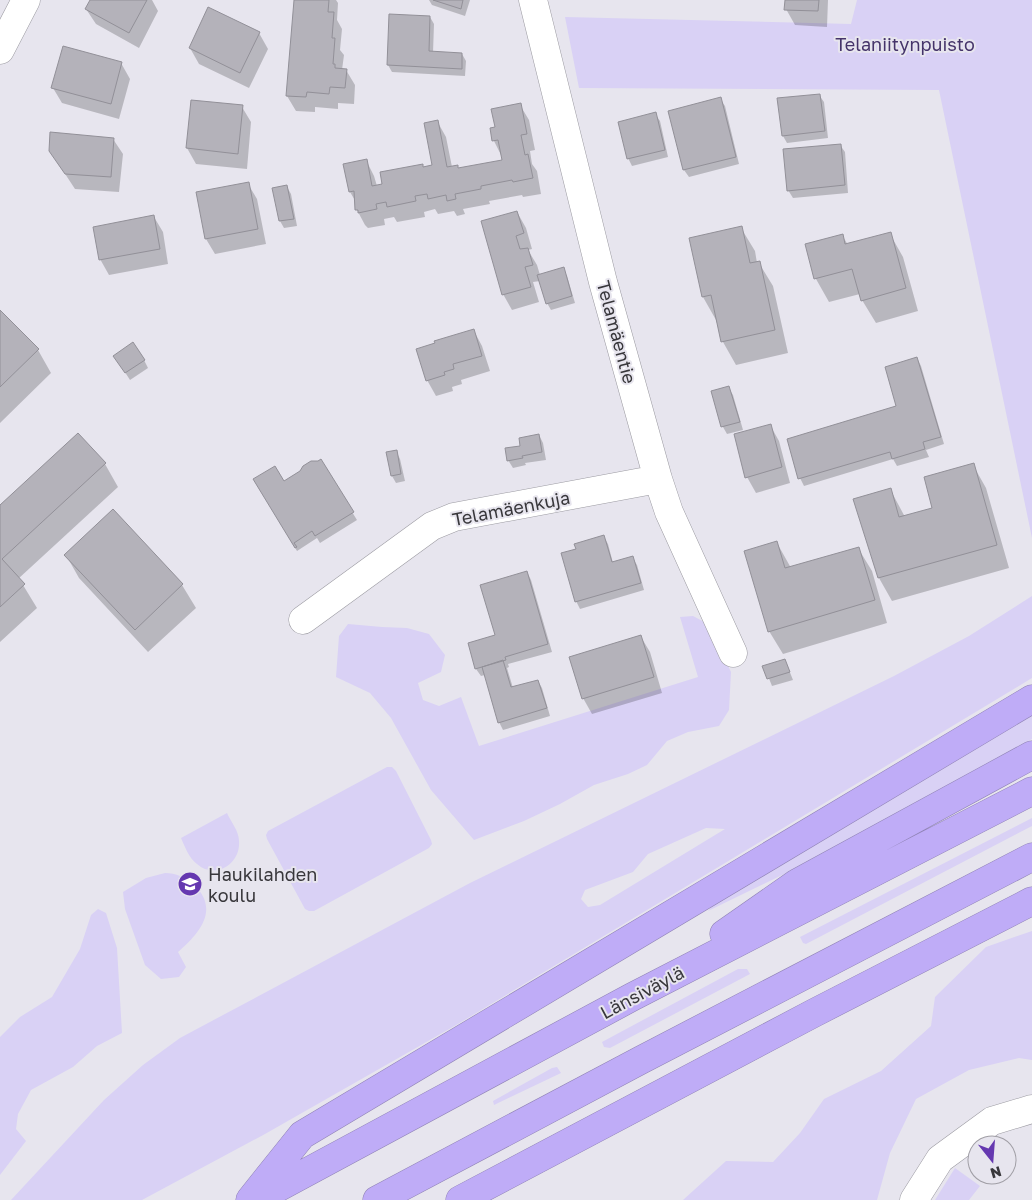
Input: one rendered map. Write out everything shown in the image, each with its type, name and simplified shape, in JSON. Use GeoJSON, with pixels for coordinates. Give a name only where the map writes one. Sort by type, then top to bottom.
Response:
{"type":"FeatureCollection","features":[{"type":"Feature","properties":{"kind":"highway"},"geometry":{"type":"LineString","coordinates":[[250,1200],[302,1135],[1032,699]]}},
{"type":"Feature","properties":{"kind":"highway"},"geometry":{"type":"LineString","coordinates":[[632,998],[797,883],[1032,755]]}},
{"type":"Feature","properties":{"kind":"highway","name":"Länsiväylä"},"geometry":{"type":"LineString","coordinates":[[256,1200],[632,998],[1032,791]]}},
{"type":"Feature","properties":{"kind":"highway"},"geometry":{"type":"LineString","coordinates":[[377,1200],[640,1060],[1032,857]]}},
{"type":"Feature","properties":{"kind":"highway"},"geometry":{"type":"LineString","coordinates":[[460,1200],[814,1012],[1032,901]]}},
{"type":"Feature","properties":{"kind":"street"},"geometry":{"type":"LineString","coordinates":[[0,50],[26,0]]}},
{"type":"Feature","properties":{"kind":"street","name":"Telamäentie"},"geometry":{"type":"LineString","coordinates":[[533,0],[603,282],[658,479],[669,512],[733,653]]}},
{"type":"Feature","properties":{"kind":"street","name":"Telamäenkuja"},"geometry":{"type":"LineString","coordinates":[[303,620],[432,526],[454,517],[658,479]]}},
{"type":"Feature","properties":{"kind":"street"},"geometry":{"type":"LineString","coordinates":[[914,1200],[940,1159],[992,1121],[1032,1109]]}},
{"type":"Feature","properties":{"kind":"green space","name":"Telaniitynpuisto"},"geometry":{"type":"Polygon","coordinates":[[[857,0],[1032,0],[1032,538],[939,90],[579,88],[565,17],[851,24],[857,0]]]}},
{"type":"Feature","properties":{"kind":"green space"},"geometry":{"type":"Polygon","coordinates":[[[1032,596],[1032,678],[458,1024],[265,1134],[142,1200],[11,1200],[104,1100],[143,1065],[180,1038],[470,883],[894,676],[969,636],[1032,596]],[[706,828],[648,854],[633,872],[585,890],[581,899],[588,907],[600,905],[725,829],[706,828]]]}},
{"type":"Feature","properties":{"kind":"green space"},"geometry":{"type":"Polygon","coordinates":[[[693,616],[708,624],[731,672],[729,710],[719,726],[688,732],[667,741],[647,765],[628,774],[594,785],[524,821],[474,840],[431,790],[391,718],[370,693],[336,677],[339,636],[348,624],[407,628],[429,634],[445,655],[441,672],[418,683],[423,700],[439,706],[461,697],[479,746],[698,677],[680,617],[693,616]]]}},
{"type":"Feature","properties":{"kind":"green space"},"geometry":{"type":"Polygon","coordinates":[[[1032,714],[1032,739],[805,864],[708,911],[715,903],[1032,714]]]}},
{"type":"Feature","properties":{"kind":"green space"},"geometry":{"type":"Polygon","coordinates":[[[387,767],[392,767],[396,771],[432,844],[429,848],[314,911],[305,909],[267,839],[268,831],[387,767]]]}},
{"type":"Feature","properties":{"kind":"green space"},"geometry":{"type":"Polygon","coordinates":[[[227,813],[239,837],[239,849],[236,857],[226,867],[219,870],[204,869],[192,859],[181,838],[227,813]]]}},
{"type":"Feature","properties":{"kind":"green space"},"geometry":{"type":"Polygon","coordinates":[[[1032,818],[1032,826],[806,944],[803,943],[800,937],[1032,818]]]}},
{"type":"Feature","properties":{"kind":"green space"},"geometry":{"type":"Polygon","coordinates":[[[165,873],[180,876],[193,884],[201,893],[206,912],[204,921],[199,929],[178,952],[186,967],[179,977],[161,979],[145,965],[125,909],[123,892],[146,878],[165,873]]]}},
{"type":"Feature","properties":{"kind":"green space"},"geometry":{"type":"Polygon","coordinates":[[[98,909],[106,913],[117,948],[122,1033],[97,1046],[73,1067],[31,1090],[18,1114],[16,1129],[26,1141],[0,1175],[0,1037],[20,1017],[52,997],[80,949],[91,915],[98,909]]]}},
{"type":"Feature","properties":{"kind":"green space"},"geometry":{"type":"Polygon","coordinates":[[[1032,931],[1032,1060],[1019,1058],[969,1070],[916,1099],[890,1153],[877,1200],[683,1200],[726,1161],[773,1162],[800,1133],[824,1099],[881,1071],[931,1026],[935,997],[986,947],[1032,931]]]}},
{"type":"Feature","properties":{"kind":"green space"},"geometry":{"type":"Polygon","coordinates":[[[738,969],[747,969],[750,974],[610,1048],[604,1047],[602,1042],[738,969]]]}},
{"type":"Feature","properties":{"kind":"green space"},"geometry":{"type":"Polygon","coordinates":[[[557,1067],[561,1073],[494,1105],[493,1101],[557,1067]]]}},
{"type":"Feature","properties":{"kind":"green space"},"geometry":{"type":"Polygon","coordinates":[[[955,1168],[967,1177],[967,1185],[980,1186],[969,1200],[935,1200],[955,1168]]]}},
{"type":"Feature","properties":{"kind":"building"},"geometry":{"type":"Polygon","coordinates":[[[90,0],[147,0],[129,33],[85,9],[90,0]]]}},
{"type":"Feature","properties":{"kind":"building"},"geometry":{"type":"Polygon","coordinates":[[[294,0],[329,0],[328,12],[334,12],[333,64],[335,64],[335,68],[347,69],[345,88],[330,87],[329,94],[307,92],[306,97],[286,96],[294,0]]]}},
{"type":"Feature","properties":{"kind":"building"},"geometry":{"type":"Polygon","coordinates":[[[433,0],[463,0],[461,9],[433,0]]]}},
{"type":"Feature","properties":{"kind":"building"},"geometry":{"type":"Polygon","coordinates":[[[785,0],[819,0],[818,11],[784,10],[785,0]]]}},
{"type":"Feature","properties":{"kind":"building"},"geometry":{"type":"Polygon","coordinates":[[[208,7],[260,32],[240,73],[189,48],[208,7]]]}},
{"type":"Feature","properties":{"kind":"building"},"geometry":{"type":"Polygon","coordinates":[[[389,14],[430,16],[429,51],[462,53],[462,69],[387,65],[389,14]]]}},
{"type":"Feature","properties":{"kind":"building"},"geometry":{"type":"Polygon","coordinates":[[[63,46],[122,62],[111,104],[51,88],[63,46]]]}},
{"type":"Feature","properties":{"kind":"building"},"geometry":{"type":"Polygon","coordinates":[[[820,94],[825,131],[782,136],[777,98],[820,94]]]}},
{"type":"Feature","properties":{"kind":"building"},"geometry":{"type":"Polygon","coordinates":[[[721,97],[736,157],[683,170],[668,111],[721,97]]]}},
{"type":"Feature","properties":{"kind":"building"},"geometry":{"type":"Polygon","coordinates":[[[191,100],[243,105],[238,154],[186,148],[191,100]]]}},
{"type":"Feature","properties":{"kind":"building"},"geometry":{"type":"Polygon","coordinates":[[[521,103],[527,134],[521,135],[525,155],[528,154],[533,178],[481,186],[481,189],[455,194],[456,199],[447,201],[446,195],[428,199],[427,194],[415,196],[416,201],[387,207],[386,202],[376,204],[377,209],[358,213],[358,210],[355,210],[354,191],[349,192],[343,164],[367,159],[372,186],[382,184],[380,172],[423,164],[423,167],[432,165],[424,123],[438,120],[447,167],[458,165],[458,168],[502,160],[498,140],[492,141],[490,128],[495,127],[491,109],[521,103]]]}},
{"type":"Feature","properties":{"kind":"building"},"geometry":{"type":"Polygon","coordinates":[[[656,112],[665,150],[627,159],[618,122],[656,112]]]}},
{"type":"Feature","properties":{"kind":"building"},"geometry":{"type":"Polygon","coordinates":[[[50,132],[114,138],[111,177],[65,174],[49,151],[50,132]]]}},
{"type":"Feature","properties":{"kind":"building"},"geometry":{"type":"Polygon","coordinates":[[[841,144],[845,185],[787,191],[783,149],[841,144]]]}},
{"type":"Feature","properties":{"kind":"building"},"geometry":{"type":"Polygon","coordinates":[[[249,182],[258,229],[205,239],[196,192],[249,182]]]}},
{"type":"Feature","properties":{"kind":"building"},"geometry":{"type":"Polygon","coordinates":[[[287,185],[294,219],[279,221],[272,188],[287,185]]]}},
{"type":"Feature","properties":{"kind":"building"},"geometry":{"type":"Polygon","coordinates":[[[517,211],[524,233],[516,236],[520,249],[528,248],[533,265],[525,267],[531,287],[502,295],[481,221],[517,211]]]}},
{"type":"Feature","properties":{"kind":"building"},"geometry":{"type":"Polygon","coordinates":[[[154,215],[160,249],[99,260],[93,227],[154,215]]]}},
{"type":"Feature","properties":{"kind":"building"},"geometry":{"type":"Polygon","coordinates":[[[742,226],[750,263],[760,261],[775,330],[721,342],[711,295],[702,297],[689,238],[742,226]]]}},
{"type":"Feature","properties":{"kind":"building"},"geometry":{"type":"Polygon","coordinates":[[[891,232],[906,288],[861,301],[852,269],[814,279],[805,244],[843,234],[845,244],[891,232]]]}},
{"type":"Feature","properties":{"kind":"building"},"geometry":{"type":"Polygon","coordinates":[[[564,267],[572,296],[546,304],[537,275],[564,267]]]}},
{"type":"Feature","properties":{"kind":"building"},"geometry":{"type":"Polygon","coordinates":[[[0,310],[39,349],[0,387],[0,310]]]}},
{"type":"Feature","properties":{"kind":"building"},"geometry":{"type":"Polygon","coordinates":[[[474,329],[482,356],[453,364],[454,369],[444,372],[445,375],[426,381],[416,349],[435,343],[434,341],[474,329]]]}},
{"type":"Feature","properties":{"kind":"building"},"geometry":{"type":"Polygon","coordinates":[[[133,342],[145,360],[125,373],[113,356],[133,342]]]}},
{"type":"Feature","properties":{"kind":"building"},"geometry":{"type":"Polygon","coordinates":[[[917,357],[941,437],[923,442],[925,449],[892,459],[890,452],[798,479],[787,439],[896,406],[885,367],[917,357]]]}},
{"type":"Feature","properties":{"kind":"building"},"geometry":{"type":"Polygon","coordinates":[[[729,386],[740,422],[721,427],[711,391],[729,386]]]}},
{"type":"Feature","properties":{"kind":"building"},"geometry":{"type":"Polygon","coordinates":[[[771,424],[782,467],[745,478],[734,434],[771,424]]]}},
{"type":"Feature","properties":{"kind":"building"},"geometry":{"type":"Polygon","coordinates":[[[78,433],[106,463],[2,559],[25,584],[0,607],[0,505],[78,433]]]}},
{"type":"Feature","properties":{"kind":"building"},"geometry":{"type":"Polygon","coordinates":[[[539,434],[542,452],[507,461],[505,448],[520,446],[519,438],[539,434]]]}},
{"type":"Feature","properties":{"kind":"building"},"geometry":{"type":"Polygon","coordinates":[[[397,450],[401,474],[391,476],[386,452],[397,450]]]}},
{"type":"Feature","properties":{"kind":"building"},"geometry":{"type":"Polygon","coordinates":[[[321,459],[354,512],[315,536],[312,531],[294,543],[297,547],[295,548],[253,479],[275,466],[284,481],[311,461],[321,459]]]}},
{"type":"Feature","properties":{"kind":"building"},"geometry":{"type":"Polygon","coordinates":[[[974,463],[997,545],[878,578],[853,499],[891,488],[899,517],[932,508],[924,477],[974,463]]]}},
{"type":"Feature","properties":{"kind":"building"},"geometry":{"type":"Polygon","coordinates":[[[113,509],[183,584],[135,630],[64,555],[113,509]]]}},
{"type":"Feature","properties":{"kind":"building"},"geometry":{"type":"Polygon","coordinates":[[[604,535],[612,562],[633,556],[641,583],[575,602],[561,553],[576,549],[574,544],[604,535]]]}},
{"type":"Feature","properties":{"kind":"building"},"geometry":{"type":"Polygon","coordinates":[[[777,541],[785,568],[859,547],[875,600],[768,632],[744,551],[777,541]]]}},
{"type":"Feature","properties":{"kind":"building"},"geometry":{"type":"Polygon","coordinates":[[[527,571],[548,644],[505,657],[506,660],[475,669],[468,643],[495,635],[480,585],[527,571]]]}},
{"type":"Feature","properties":{"kind":"building"},"geometry":{"type":"Polygon","coordinates":[[[641,635],[654,677],[582,699],[569,657],[641,635]]]}},
{"type":"Feature","properties":{"kind":"building"},"geometry":{"type":"Polygon","coordinates":[[[785,659],[790,672],[767,679],[762,666],[785,659]]]}},
{"type":"Feature","properties":{"kind":"building"},"geometry":{"type":"Polygon","coordinates":[[[503,660],[511,687],[538,680],[547,708],[498,723],[482,667],[503,660]]]}},
{"type":"Feature","properties":{"kind":"place","name":"Haukilahden koulu"},"geometry":{"type":"Point","coordinates":[190,884]}}]}
